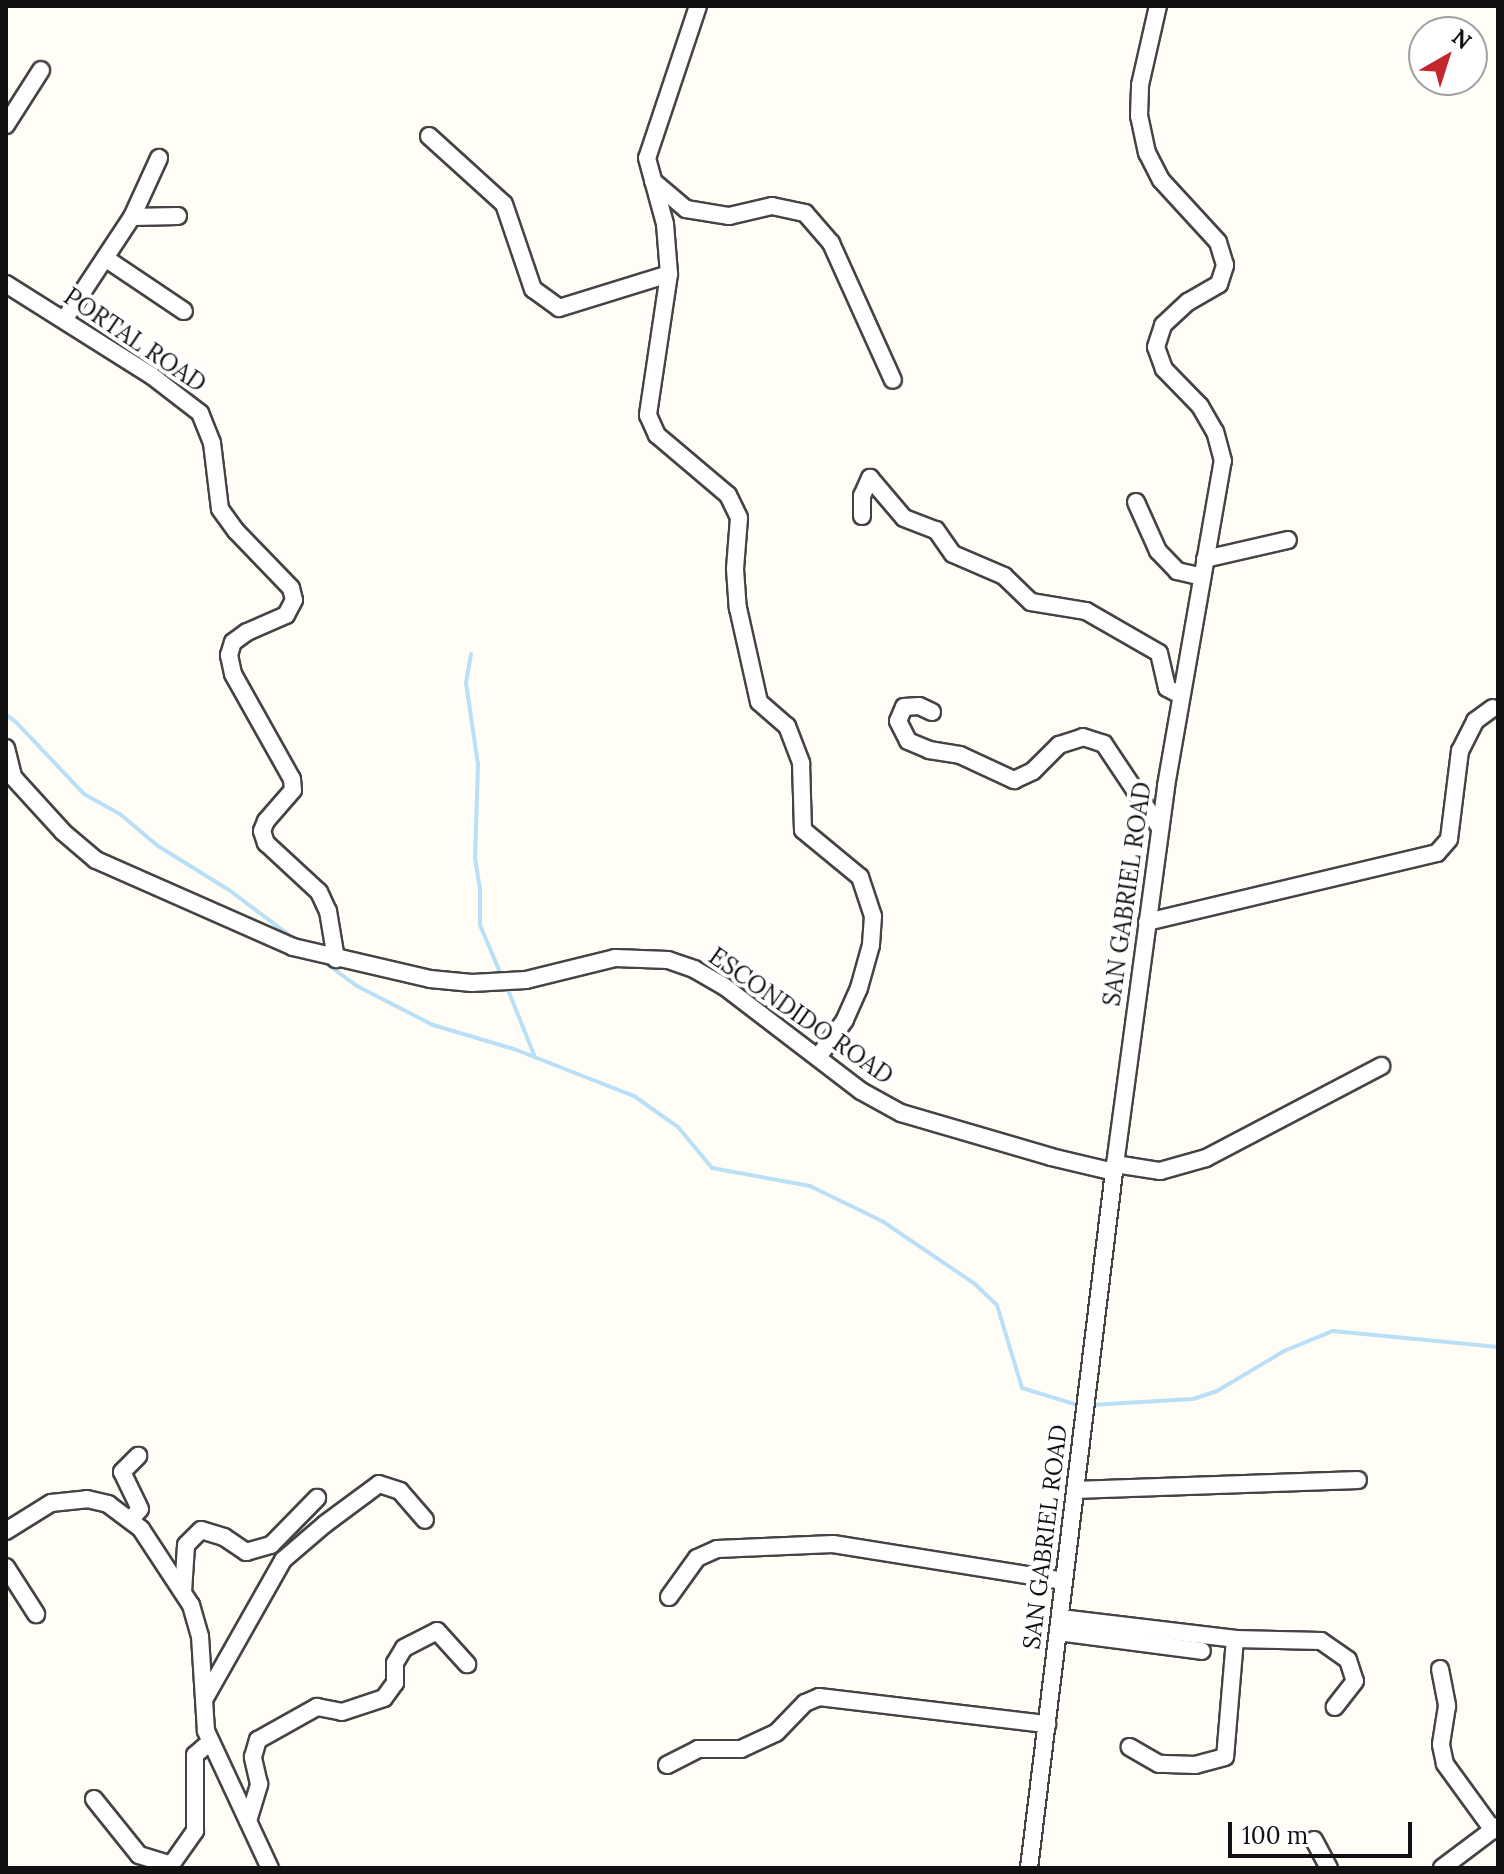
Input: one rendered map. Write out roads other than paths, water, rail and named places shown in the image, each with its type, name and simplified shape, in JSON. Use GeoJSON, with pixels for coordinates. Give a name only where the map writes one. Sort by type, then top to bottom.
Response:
{"type":"FeatureCollection","features":[{"type":"Feature","properties":{"kind":"street"},"geometry":{"type":"LineString","coordinates":[[698,6],[647,158],[665,224],[669,274],[648,415],[657,435],[728,495],[739,518],[735,569],[738,608],[759,702],[787,726],[801,763],[803,830],[860,877],[873,916],[871,945],[859,988],[845,1020],[818,1057]]}},
{"type":"Feature","properties":{"kind":"street","name":"SAN GABRIEL ROAD"},"geometry":{"type":"LineString","coordinates":[[1029,1868],[1147,922],[1180,695],[1223,461],[1215,432],[1200,406],[1164,369],[1156,347],[1163,325],[1188,302],[1219,284],[1225,265],[1218,242],[1161,180],[1147,153],[1139,116],[1140,85],[1158,6]]}},
{"type":"Feature","properties":{"kind":"street"},"geometry":{"type":"LineString","coordinates":[[6,125],[41,70]]}},
{"type":"Feature","properties":{"kind":"street"},"geometry":{"type":"LineString","coordinates":[[429,136],[504,204],[533,289],[559,308],[669,274]]}},
{"type":"Feature","properties":{"kind":"street"},"geometry":{"type":"LineString","coordinates":[[64,320],[132,217],[159,158]]}},
{"type":"Feature","properties":{"kind":"street"},"geometry":{"type":"LineString","coordinates":[[653,181],[686,209],[729,216],[772,206],[805,213],[831,243],[893,380]]}},
{"type":"Feature","properties":{"kind":"street"},"geometry":{"type":"LineString","coordinates":[[132,217],[178,216]]}},
{"type":"Feature","properties":{"kind":"street"},"geometry":{"type":"LineString","coordinates":[[105,258],[184,311]]}},
{"type":"Feature","properties":{"kind":"street","name":"PORTAL ROAD"},"geometry":{"type":"LineString","coordinates":[[6,284],[152,376],[200,413],[212,443],[220,509],[236,531],[291,588],[294,600],[286,615],[233,642],[229,655],[233,674],[292,779],[293,790],[266,821],[262,831],[273,853],[319,892],[328,911],[336,959]]}},
{"type":"Feature","properties":{"kind":"street"},"geometry":{"type":"LineString","coordinates":[[862,516],[862,496],[870,478],[904,518],[936,530],[953,554],[1004,576],[1031,602],[1086,611],[1159,653],[1167,688],[1180,695]]}},
{"type":"Feature","properties":{"kind":"street"},"geometry":{"type":"LineString","coordinates":[[1136,502],[1158,551],[1177,571],[1202,577]]}},
{"type":"Feature","properties":{"kind":"street"},"geometry":{"type":"LineString","coordinates":[[1205,559],[1288,540]]}},
{"type":"Feature","properties":{"kind":"street"},"geometry":{"type":"LineString","coordinates":[[932,712],[919,706],[904,707],[898,721],[908,741],[929,750],[960,755],[1014,780],[1033,771],[1059,745],[1083,737],[1104,744],[1160,828]]}},
{"type":"Feature","properties":{"kind":"street"},"geometry":{"type":"LineString","coordinates":[[1147,922],[1437,853],[1449,839],[1460,751],[1475,721],[1493,708]]}},
{"type":"Feature","properties":{"kind":"street","name":"ESCONDIDO ROAD"},"geometry":{"type":"LineString","coordinates":[[6,748],[13,777],[63,832],[96,860],[293,947],[430,979],[472,983],[526,980],[615,958],[668,960],[694,969],[725,987],[861,1091],[918,1120],[1114,1168],[1160,1171],[1206,1158],[1381,1066]]}},
{"type":"Feature","properties":{"kind":"street"},"geometry":{"type":"LineString","coordinates":[[131,1519],[140,1509],[122,1472],[138,1456]]}},
{"type":"Feature","properties":{"kind":"street"},"geometry":{"type":"LineString","coordinates":[[1075,1490],[1358,1480]]}},
{"type":"Feature","properties":{"kind":"street"},"geometry":{"type":"LineString","coordinates":[[204,1699],[283,1560],[325,1524],[379,1484],[400,1491],[425,1520]]}},
{"type":"Feature","properties":{"kind":"street"},"geometry":{"type":"LineString","coordinates":[[183,1592],[186,1545],[201,1530],[224,1537],[246,1552],[271,1545],[317,1498]]}},
{"type":"Feature","properties":{"kind":"street"},"geometry":{"type":"LineString","coordinates":[[6,1531],[33,1511],[60,1501],[87,1499],[108,1504],[131,1519],[183,1592],[198,1624],[210,1742],[270,1868]]}},
{"type":"Feature","properties":{"kind":"street"},"geometry":{"type":"LineString","coordinates":[[669,1597],[697,1558],[717,1549],[833,1544],[1064,1581]]}},
{"type":"Feature","properties":{"kind":"street"},"geometry":{"type":"LineString","coordinates":[[6,1567],[36,1614]]}},
{"type":"Feature","properties":{"kind":"street"},"geometry":{"type":"LineString","coordinates":[[1059,1625],[1235,1639],[1321,1641],[1348,1660],[1355,1681],[1335,1707]]}},
{"type":"Feature","properties":{"kind":"street"},"geometry":{"type":"LineString","coordinates":[[1059,1625],[1202,1651]]}},
{"type":"Feature","properties":{"kind":"street"},"geometry":{"type":"LineString","coordinates":[[248,1821],[259,1784],[253,1757],[258,1740],[317,1707],[342,1712],[384,1698],[395,1683],[395,1663],[404,1648],[437,1631],[467,1664]]}},
{"type":"Feature","properties":{"kind":"street"},"geometry":{"type":"LineString","coordinates":[[1130,1747],[1159,1764],[1196,1765],[1225,1757],[1235,1639]]}},
{"type":"Feature","properties":{"kind":"street"},"geometry":{"type":"LineString","coordinates":[[1440,1669],[1447,1706],[1441,1745],[1445,1764],[1496,1828],[1442,1868]]}},
{"type":"Feature","properties":{"kind":"street"},"geometry":{"type":"LineString","coordinates":[[667,1765],[698,1749],[741,1749],[753,1744],[776,1733],[805,1703],[819,1697],[1047,1724]]}},
{"type":"Feature","properties":{"kind":"street"},"geometry":{"type":"LineString","coordinates":[[94,1799],[139,1855],[171,1865],[195,1831],[195,1755],[210,1742]]}},
{"type":"Feature","properties":{"kind":"street"},"geometry":{"type":"LineString","coordinates":[[1314,1840],[1329,1868]]}},
{"type":"Feature","properties":{"kind":"waterway"},"geometry":{"type":"LineString","coordinates":[[471,654],[466,683],[478,764],[475,858],[480,888],[480,925],[502,977]]}},
{"type":"Feature","properties":{"kind":"waterway"},"geometry":{"type":"LineString","coordinates":[[6,715],[84,794],[120,814],[158,846],[229,890],[297,941]]}},
{"type":"Feature","properties":{"kind":"waterway"},"geometry":{"type":"LineString","coordinates":[[320,959],[357,986],[433,1025],[514,1049],[634,1096],[678,1127],[712,1168],[810,1186],[882,1221],[975,1284],[997,1305],[1022,1388],[1081,1406]]}},
{"type":"Feature","properties":{"kind":"waterway"},"geometry":{"type":"LineString","coordinates":[[506,985],[535,1057]]}},
{"type":"Feature","properties":{"kind":"waterway"},"geometry":{"type":"LineString","coordinates":[[1090,1405],[1193,1399],[1217,1391],[1284,1351],[1333,1331],[1498,1347]]}}]}
